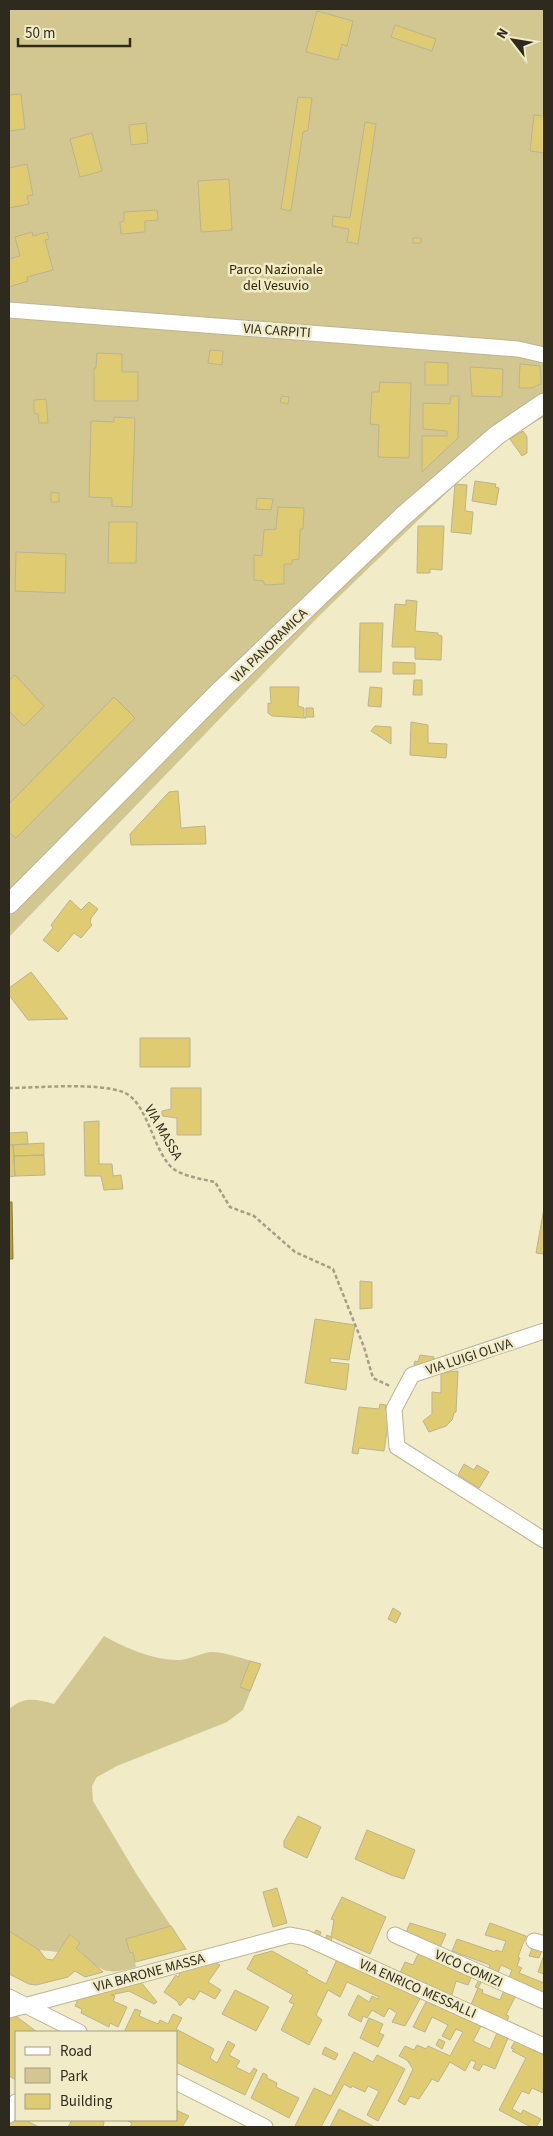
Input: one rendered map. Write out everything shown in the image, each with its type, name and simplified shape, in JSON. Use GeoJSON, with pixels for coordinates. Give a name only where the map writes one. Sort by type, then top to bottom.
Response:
{"type":"FeatureCollection","features":[{"type":"Feature","properties":{"kind":"street","name":"VIA CARPITI"},"geometry":{"type":"LineString","coordinates":[[9,310],[518,349],[544,355]]}},
{"type":"Feature","properties":{"kind":"street","name":"VIA PANORAMICA"},"geometry":{"type":"LineString","coordinates":[[9,904],[221,690],[402,517],[496,435],[544,403]]}},
{"type":"Feature","properties":{"kind":"street","name":"VIA LUIGI OLIVA"},"geometry":{"type":"LineString","coordinates":[[544,1331],[412,1375],[394,1409],[397,1447],[544,1540]]}},
{"type":"Feature","properties":{"kind":"street","name":"VIA BARONE MASSA"},"geometry":{"type":"LineString","coordinates":[[9,2010],[290,1935]]}},
{"type":"Feature","properties":{"kind":"street","name":"VIA ENRICO MESSALLI"},"geometry":{"type":"LineString","coordinates":[[290,1935],[306,1938],[544,2046]]}},
{"type":"Feature","properties":{"kind":"street","name":"VICO COMIZI"},"geometry":{"type":"LineString","coordinates":[[394,1935],[544,2001]]}},
{"type":"Feature","properties":{"kind":"street"},"geometry":{"type":"LineString","coordinates":[[9,1997],[25,2005],[59,2028],[74,2031]]}},
{"type":"Feature","properties":{"kind":"street"},"geometry":{"type":"LineString","coordinates":[[178,2083],[266,2127]]}},
{"type":"Feature","properties":{"kind":"street"},"geometry":{"type":"LineString","coordinates":[[9,2115],[15,2104]]}},
{"type":"Feature","properties":{"kind":"path","name":"VIA MASSA"},"geometry":{"type":"LineString","coordinates":[[9,1088],[91,1087],[124,1093],[138,1106],[163,1156],[174,1169],[191,1177],[215,1182],[230,1207],[254,1216],[295,1252],[333,1270],[364,1347],[373,1378],[403,1392]]}},
{"type":"Feature","properties":{"kind":"green space","name":"Parco Nazionale del Vesuvio"},"geometry":{"type":"Polygon","coordinates":[[[9,9],[544,9],[544,417],[497,444],[319,616],[9,937],[9,9]]]}},
{"type":"Feature","properties":{"kind":"green space"},"geometry":{"type":"Polygon","coordinates":[[[104,1636],[130,1649],[159,1658],[182,1660],[204,1653],[217,1652],[261,1664],[243,1710],[227,1722],[117,1766],[97,1777],[92,1786],[93,1801],[137,1875],[171,1926],[126,1939],[130,1953],[133,1952],[136,1967],[116,1971],[103,1970],[91,1962],[76,1948],[80,1943],[71,1934],[59,1952],[39,1950],[9,1931],[9,1709],[25,1700],[54,1704],[104,1636]]]}},
{"type":"Feature","properties":{"kind":"shaded area"},"geometry":{"type":"Polygon","coordinates":[[[9,1202],[12,1202],[13,1259],[9,1259],[9,1202]]]}},
{"type":"Feature","properties":{"kind":"building"},"geometry":{"type":"Polygon","coordinates":[[[317,11],[353,21],[347,46],[342,44],[338,60],[306,52],[317,11]]]}},
{"type":"Feature","properties":{"kind":"building"},"geometry":{"type":"Polygon","coordinates":[[[395,25],[436,39],[432,51],[391,37],[395,25]]]}},
{"type":"Feature","properties":{"kind":"building"},"geometry":{"type":"Polygon","coordinates":[[[21,94],[25,129],[9,131],[9,95],[21,94]]]}},
{"type":"Feature","properties":{"kind":"building"},"geometry":{"type":"Polygon","coordinates":[[[298,97],[312,98],[308,130],[303,132],[291,211],[281,209],[298,97]]]}},
{"type":"Feature","properties":{"kind":"building"},"geometry":{"type":"Polygon","coordinates":[[[534,115],[544,116],[544,153],[530,151],[534,115]]]}},
{"type":"Feature","properties":{"kind":"building"},"geometry":{"type":"Polygon","coordinates":[[[365,122],[376,124],[358,244],[347,242],[349,229],[332,226],[333,216],[350,218],[365,122]]]}},
{"type":"Feature","properties":{"kind":"building"},"geometry":{"type":"Polygon","coordinates":[[[146,123],[148,143],[131,145],[129,125],[146,123]]]}},
{"type":"Feature","properties":{"kind":"building"},"geometry":{"type":"Polygon","coordinates":[[[92,133],[102,171],[80,177],[70,139],[92,133]]]}},
{"type":"Feature","properties":{"kind":"building"},"geometry":{"type":"Polygon","coordinates":[[[27,164],[33,195],[27,196],[29,204],[9,208],[9,168],[27,164]]]}},
{"type":"Feature","properties":{"kind":"building"},"geometry":{"type":"Polygon","coordinates":[[[229,179],[232,230],[201,232],[198,181],[229,179]]]}},
{"type":"Feature","properties":{"kind":"building"},"geometry":{"type":"Polygon","coordinates":[[[157,210],[158,220],[145,221],[145,232],[121,234],[120,222],[124,221],[124,212],[157,210]]]}},
{"type":"Feature","properties":{"kind":"building"},"geometry":{"type":"Polygon","coordinates":[[[32,232],[33,236],[47,232],[49,239],[45,240],[53,270],[27,277],[28,281],[9,287],[9,259],[20,256],[15,237],[32,232]]]}},
{"type":"Feature","properties":{"kind":"building"},"geometry":{"type":"Polygon","coordinates":[[[413,238],[421,238],[421,243],[413,243],[413,238]]]}},
{"type":"Feature","properties":{"kind":"building"},"geometry":{"type":"Polygon","coordinates":[[[210,350],[223,351],[222,365],[208,363],[210,350]]]}},
{"type":"Feature","properties":{"kind":"building"},"geometry":{"type":"Polygon","coordinates":[[[97,353],[122,354],[122,372],[138,372],[138,401],[94,401],[94,368],[96,368],[97,353]]]}},
{"type":"Feature","properties":{"kind":"building"},"geometry":{"type":"Polygon","coordinates":[[[425,362],[448,363],[448,385],[425,385],[425,362]]]}},
{"type":"Feature","properties":{"kind":"building"},"geometry":{"type":"Polygon","coordinates":[[[520,364],[540,366],[541,384],[531,388],[519,388],[520,364]]]}},
{"type":"Feature","properties":{"kind":"building"},"geometry":{"type":"Polygon","coordinates":[[[470,367],[503,369],[502,397],[472,396],[470,367]]]}},
{"type":"Feature","properties":{"kind":"building"},"geometry":{"type":"Polygon","coordinates":[[[380,382],[411,383],[409,458],[378,457],[379,425],[370,424],[372,392],[379,392],[380,382]]]}},
{"type":"Feature","properties":{"kind":"building"},"geometry":{"type":"Polygon","coordinates":[[[282,396],[289,397],[288,404],[280,402],[282,396]]]}},
{"type":"Feature","properties":{"kind":"building"},"geometry":{"type":"Polygon","coordinates":[[[451,396],[459,396],[458,438],[422,472],[422,436],[447,436],[447,431],[423,429],[423,403],[450,404],[451,396]]]}},
{"type":"Feature","properties":{"kind":"building"},"geometry":{"type":"Polygon","coordinates":[[[46,399],[48,423],[39,423],[38,414],[34,413],[34,400],[46,399]]]}},
{"type":"Feature","properties":{"kind":"building"},"geometry":{"type":"Polygon","coordinates":[[[114,417],[135,418],[132,507],[112,506],[112,498],[89,497],[91,421],[114,422],[114,417]]]}},
{"type":"Feature","properties":{"kind":"building"},"geometry":{"type":"Polygon","coordinates":[[[523,431],[527,437],[527,453],[522,456],[510,439],[523,431]]]}},
{"type":"Feature","properties":{"kind":"building"},"geometry":{"type":"Polygon","coordinates":[[[475,481],[496,484],[495,487],[499,488],[496,505],[472,501],[475,481]]]}},
{"type":"Feature","properties":{"kind":"building"},"geometry":{"type":"Polygon","coordinates":[[[455,484],[467,485],[465,511],[473,512],[471,534],[451,532],[455,484]]]}},
{"type":"Feature","properties":{"kind":"building"},"geometry":{"type":"Polygon","coordinates":[[[51,492],[59,493],[59,502],[51,502],[51,492]]]}},
{"type":"Feature","properties":{"kind":"building"},"geometry":{"type":"Polygon","coordinates":[[[257,498],[273,499],[271,510],[256,509],[257,498]]]}},
{"type":"Feature","properties":{"kind":"building"},"geometry":{"type":"Polygon","coordinates":[[[278,507],[304,508],[303,529],[300,529],[299,559],[292,560],[292,564],[284,564],[284,584],[265,585],[263,581],[254,580],[254,555],[262,556],[264,530],[276,529],[278,507]]]}},
{"type":"Feature","properties":{"kind":"building"},"geometry":{"type":"Polygon","coordinates":[[[109,522],[137,522],[136,563],[108,563],[109,522]]]}},
{"type":"Feature","properties":{"kind":"building"},"geometry":{"type":"Polygon","coordinates":[[[418,526],[444,526],[442,570],[430,569],[430,573],[417,573],[418,526]]]}},
{"type":"Feature","properties":{"kind":"building"},"geometry":{"type":"Polygon","coordinates":[[[16,552],[66,554],[65,593],[15,591],[16,552]]]}},
{"type":"Feature","properties":{"kind":"building"},"geometry":{"type":"Polygon","coordinates":[[[406,600],[417,601],[415,631],[438,633],[438,635],[442,636],[441,660],[415,659],[415,647],[392,647],[395,604],[406,605],[406,600]]]}},
{"type":"Feature","properties":{"kind":"building"},"geometry":{"type":"Polygon","coordinates":[[[360,623],[383,623],[381,672],[359,672],[360,623]]]}},
{"type":"Feature","properties":{"kind":"building"},"geometry":{"type":"Polygon","coordinates":[[[393,662],[415,663],[415,674],[393,674],[393,662]]]}},
{"type":"Feature","properties":{"kind":"building"},"geometry":{"type":"Polygon","coordinates":[[[15,675],[44,706],[24,726],[9,711],[9,680],[15,675]]]}},
{"type":"Feature","properties":{"kind":"building"},"geometry":{"type":"Polygon","coordinates":[[[414,680],[422,680],[422,695],[413,695],[414,680]]]}},
{"type":"Feature","properties":{"kind":"building"},"geometry":{"type":"Polygon","coordinates":[[[270,687],[299,687],[298,706],[304,708],[304,717],[306,718],[272,716],[268,713],[268,703],[271,704],[270,687]]]}},
{"type":"Feature","properties":{"kind":"building"},"geometry":{"type":"Polygon","coordinates":[[[370,687],[382,688],[381,707],[368,706],[370,687]]]}},
{"type":"Feature","properties":{"kind":"building"},"geometry":{"type":"Polygon","coordinates":[[[114,697],[135,718],[16,838],[9,832],[9,804],[114,697]]]}},
{"type":"Feature","properties":{"kind":"building"},"geometry":{"type":"Polygon","coordinates":[[[306,708],[313,708],[314,717],[306,717],[306,708]]]}},
{"type":"Feature","properties":{"kind":"building"},"geometry":{"type":"Polygon","coordinates":[[[411,722],[428,725],[428,743],[447,744],[446,758],[410,755],[411,722]]]}},
{"type":"Feature","properties":{"kind":"building"},"geometry":{"type":"Polygon","coordinates":[[[375,726],[391,727],[391,744],[371,731],[375,726]]]}},
{"type":"Feature","properties":{"kind":"building"},"geometry":{"type":"Polygon","coordinates":[[[178,791],[181,828],[205,826],[206,844],[131,845],[130,834],[169,792],[178,791]]]}},
{"type":"Feature","properties":{"kind":"building"},"geometry":{"type":"Polygon","coordinates":[[[70,900],[81,910],[89,902],[98,909],[91,918],[90,922],[92,925],[81,938],[74,933],[58,952],[43,940],[53,928],[51,925],[70,900]]]}},
{"type":"Feature","properties":{"kind":"building"},"geometry":{"type":"Polygon","coordinates":[[[31,972],[68,1019],[28,1020],[9,995],[9,988],[31,972]]]}},
{"type":"Feature","properties":{"kind":"building"},"geometry":{"type":"Polygon","coordinates":[[[140,1038],[190,1038],[190,1067],[140,1067],[140,1038]]]}},
{"type":"Feature","properties":{"kind":"building"},"geometry":{"type":"Polygon","coordinates":[[[171,1088],[201,1088],[201,1135],[177,1135],[177,1118],[162,1116],[162,1111],[171,1109],[171,1088]]]}},
{"type":"Feature","properties":{"kind":"building"},"geometry":{"type":"Polygon","coordinates":[[[99,1121],[99,1164],[112,1164],[113,1176],[121,1175],[123,1189],[104,1190],[101,1176],[85,1176],[84,1122],[99,1121]]]}},
{"type":"Feature","properties":{"kind":"building"},"geometry":{"type":"Polygon","coordinates":[[[27,1132],[28,1144],[9,1145],[9,1133],[27,1132]]]}},
{"type":"Feature","properties":{"kind":"building"},"geometry":{"type":"Polygon","coordinates":[[[44,1143],[44,1155],[14,1156],[13,1145],[44,1143]]]}},
{"type":"Feature","properties":{"kind":"building"},"geometry":{"type":"Polygon","coordinates":[[[9,1145],[13,1145],[15,1176],[9,1177],[9,1145]]]}},
{"type":"Feature","properties":{"kind":"building"},"geometry":{"type":"Polygon","coordinates":[[[44,1155],[45,1175],[15,1176],[14,1156],[44,1155]]]}},
{"type":"Feature","properties":{"kind":"building"},"geometry":{"type":"Polygon","coordinates":[[[544,1208],[544,1254],[536,1253],[544,1208]]]}},
{"type":"Feature","properties":{"kind":"building"},"geometry":{"type":"Polygon","coordinates":[[[360,1281],[372,1282],[372,1308],[360,1309],[360,1281]]]}},
{"type":"Feature","properties":{"kind":"building"},"geometry":{"type":"Polygon","coordinates":[[[315,1319],[355,1325],[349,1360],[330,1358],[330,1362],[349,1364],[346,1390],[305,1383],[315,1319]]]}},
{"type":"Feature","properties":{"kind":"building"},"geometry":{"type":"Polygon","coordinates":[[[420,1355],[434,1357],[432,1368],[414,1365],[415,1361],[418,1362],[420,1355]]]}},
{"type":"Feature","properties":{"kind":"building"},"geometry":{"type":"Polygon","coordinates":[[[458,1371],[456,1412],[446,1426],[429,1432],[423,1421],[432,1414],[432,1392],[441,1393],[441,1373],[458,1371]]]}},
{"type":"Feature","properties":{"kind":"building"},"geometry":{"type":"Polygon","coordinates":[[[380,1404],[386,1405],[385,1410],[390,1411],[384,1451],[359,1448],[358,1454],[352,1453],[359,1407],[379,1409],[380,1404]]]}},
{"type":"Feature","properties":{"kind":"building"},"geometry":{"type":"Polygon","coordinates":[[[464,1464],[474,1470],[477,1465],[489,1472],[479,1488],[458,1475],[464,1464]]]}},
{"type":"Feature","properties":{"kind":"building"},"geometry":{"type":"Polygon","coordinates":[[[393,1608],[401,1613],[396,1623],[388,1619],[393,1608]]]}},
{"type":"Feature","properties":{"kind":"building"},"geometry":{"type":"Polygon","coordinates":[[[250,1661],[261,1664],[250,1691],[240,1687],[250,1661]]]}},
{"type":"Feature","properties":{"kind":"building"},"geometry":{"type":"Polygon","coordinates":[[[298,1816],[321,1827],[307,1858],[284,1847],[284,1841],[298,1816]]]}},
{"type":"Feature","properties":{"kind":"building"},"geometry":{"type":"Polygon","coordinates":[[[367,1830],[415,1850],[404,1879],[355,1859],[367,1830]]]}},
{"type":"Feature","properties":{"kind":"building"},"geometry":{"type":"Polygon","coordinates":[[[277,1888],[287,1923],[273,1927],[263,1892],[277,1888]]]}},
{"type":"Feature","properties":{"kind":"building"},"geometry":{"type":"Polygon","coordinates":[[[342,1897],[386,1917],[370,1954],[332,1937],[331,1943],[325,1940],[327,1935],[331,1937],[334,1920],[331,1919],[342,1897]]]}},
{"type":"Feature","properties":{"kind":"building"},"geometry":{"type":"Polygon","coordinates":[[[410,1923],[446,1934],[438,1952],[405,1935],[410,1923]]]}},
{"type":"Feature","properties":{"kind":"building"},"geometry":{"type":"Polygon","coordinates":[[[490,1923],[526,1936],[518,1957],[520,1958],[517,1966],[522,1968],[519,1973],[544,1983],[544,1994],[507,1982],[512,1970],[501,1965],[496,1978],[486,1974],[490,1965],[452,1951],[457,1939],[495,1952],[496,1950],[502,1952],[506,1941],[485,1935],[490,1923]]]}},
{"type":"Feature","properties":{"kind":"building"},"geometry":{"type":"Polygon","coordinates":[[[171,1926],[186,1949],[135,1962],[133,1952],[130,1953],[126,1939],[171,1926]]]}},
{"type":"Feature","properties":{"kind":"building"},"geometry":{"type":"Polygon","coordinates":[[[316,1930],[321,1932],[319,1937],[313,1934],[316,1930]]]}},
{"type":"Feature","properties":{"kind":"building"},"geometry":{"type":"Polygon","coordinates":[[[9,1931],[39,1950],[46,1959],[53,1960],[70,1934],[80,1943],[76,1948],[103,1972],[85,1977],[75,1971],[68,1977],[36,1985],[29,1984],[9,1974],[9,1931]]]}},
{"type":"Feature","properties":{"kind":"building"},"geometry":{"type":"Polygon","coordinates":[[[534,1944],[543,1947],[539,1958],[529,1956],[534,1944]]]}},
{"type":"Feature","properties":{"kind":"building"},"geometry":{"type":"Polygon","coordinates":[[[272,1951],[308,1971],[306,1973],[326,1984],[338,1957],[421,1997],[405,2026],[392,2022],[397,2013],[389,2008],[384,2017],[372,2010],[367,2018],[363,2016],[361,2022],[348,2015],[358,1995],[369,2002],[372,1996],[378,1999],[379,1997],[347,1982],[340,1997],[328,1990],[316,2015],[322,2020],[309,2045],[281,2030],[294,2004],[289,2002],[293,1995],[247,1969],[254,1956],[272,1951]]]}},
{"type":"Feature","properties":{"kind":"building"},"geometry":{"type":"Polygon","coordinates":[[[419,1952],[473,1974],[468,1985],[456,1981],[451,1998],[399,1975],[405,1962],[413,1965],[419,1952]]]}},
{"type":"Feature","properties":{"kind":"building"},"geometry":{"type":"Polygon","coordinates":[[[544,1955],[544,1974],[538,1972],[544,1955]]]}},
{"type":"Feature","properties":{"kind":"building"},"geometry":{"type":"Polygon","coordinates":[[[211,1961],[220,1965],[208,1982],[221,1990],[215,1999],[200,1991],[194,2000],[188,1997],[180,2006],[177,2001],[164,1992],[176,1975],[178,1977],[180,1974],[177,1972],[211,1961]]]}},
{"type":"Feature","properties":{"kind":"building"},"geometry":{"type":"Polygon","coordinates":[[[480,1978],[483,1979],[478,1988],[475,1987],[480,1978]]]}},
{"type":"Feature","properties":{"kind":"building"},"geometry":{"type":"Polygon","coordinates":[[[140,1981],[157,2002],[154,2004],[129,1991],[111,1995],[115,1996],[113,2001],[127,2007],[118,2027],[110,2023],[109,2027],[81,2013],[82,2009],[75,2006],[79,1997],[140,1981]]]}},
{"type":"Feature","properties":{"kind":"building"},"geometry":{"type":"Polygon","coordinates":[[[478,1988],[483,1990],[482,1993],[500,2000],[505,1988],[517,1993],[506,2015],[509,2016],[506,2024],[470,2007],[478,1988]]]}},
{"type":"Feature","properties":{"kind":"building"},"geometry":{"type":"Polygon","coordinates":[[[235,1990],[269,2007],[256,2031],[222,2014],[235,1990]]]}},
{"type":"Feature","properties":{"kind":"building"},"geometry":{"type":"Polygon","coordinates":[[[427,2000],[481,2026],[473,2041],[490,2049],[497,2033],[508,2038],[495,2069],[483,2064],[479,2071],[473,2068],[476,2062],[471,2060],[465,2071],[450,2062],[438,2082],[432,2079],[419,2099],[410,2096],[405,2105],[398,2101],[413,2069],[407,2060],[399,2056],[405,2046],[414,2050],[417,2045],[426,2049],[428,2046],[450,2056],[463,2032],[456,2029],[450,2040],[442,2036],[448,2025],[432,2017],[425,2032],[413,2027],[427,2000]]]}},
{"type":"Feature","properties":{"kind":"building"},"geometry":{"type":"Polygon","coordinates":[[[135,2009],[141,2011],[139,2016],[158,2024],[160,2020],[168,2024],[173,2014],[182,2018],[176,2029],[214,2049],[210,2058],[217,2063],[228,2041],[235,2045],[229,2055],[240,2061],[236,2067],[250,2074],[254,2068],[257,2070],[245,2095],[178,2063],[178,2031],[124,2031],[135,2009]]]}},
{"type":"Feature","properties":{"kind":"building"},"geometry":{"type":"Polygon","coordinates":[[[13,2014],[36,2031],[15,2031],[15,2079],[9,2076],[9,2015],[13,2014]]]}},
{"type":"Feature","properties":{"kind":"building"},"geometry":{"type":"Polygon","coordinates":[[[369,2018],[383,2024],[379,2033],[384,2035],[378,2047],[360,2038],[369,2018]]]}},
{"type":"Feature","properties":{"kind":"building"},"geometry":{"type":"Polygon","coordinates":[[[439,2039],[445,2042],[442,2049],[436,2045],[439,2039]]]}},
{"type":"Feature","properties":{"kind":"building"},"geometry":{"type":"Polygon","coordinates":[[[515,2041],[544,2055],[543,2093],[532,2088],[529,2094],[522,2091],[512,2109],[521,2114],[523,2110],[541,2119],[536,2127],[531,2127],[499,2110],[526,2058],[512,2051],[514,2049],[511,2048],[515,2041]]]}},
{"type":"Feature","properties":{"kind":"building"},"geometry":{"type":"Polygon","coordinates":[[[325,2047],[338,2054],[335,2060],[322,2054],[325,2047]]]}},
{"type":"Feature","properties":{"kind":"building"},"geometry":{"type":"Polygon","coordinates":[[[354,2052],[373,2062],[377,2055],[405,2069],[378,2121],[367,2115],[379,2091],[368,2086],[365,2092],[344,2084],[321,2127],[295,2126],[314,2088],[331,2096],[354,2052]]]}},
{"type":"Feature","properties":{"kind":"building"},"geometry":{"type":"Polygon","coordinates":[[[263,2073],[267,2075],[267,2078],[277,2083],[276,2087],[299,2098],[289,2118],[251,2098],[263,2073]]]}},
{"type":"Feature","properties":{"kind":"building"},"geometry":{"type":"Polygon","coordinates":[[[339,2109],[375,2127],[330,2127],[339,2109]]]}},
{"type":"Feature","properties":{"kind":"building"},"geometry":{"type":"Polygon","coordinates":[[[178,2111],[189,2116],[182,2127],[130,2127],[132,2123],[128,2121],[178,2121],[178,2111]]]}},
{"type":"Feature","properties":{"kind":"building"},"geometry":{"type":"Polygon","coordinates":[[[15,2116],[15,2121],[27,2121],[39,2127],[9,2127],[9,2121],[15,2116]]]}},
{"type":"Feature","properties":{"kind":"building"},"geometry":{"type":"Polygon","coordinates":[[[71,2121],[104,2122],[103,2127],[68,2127],[71,2121]]]}}]}
